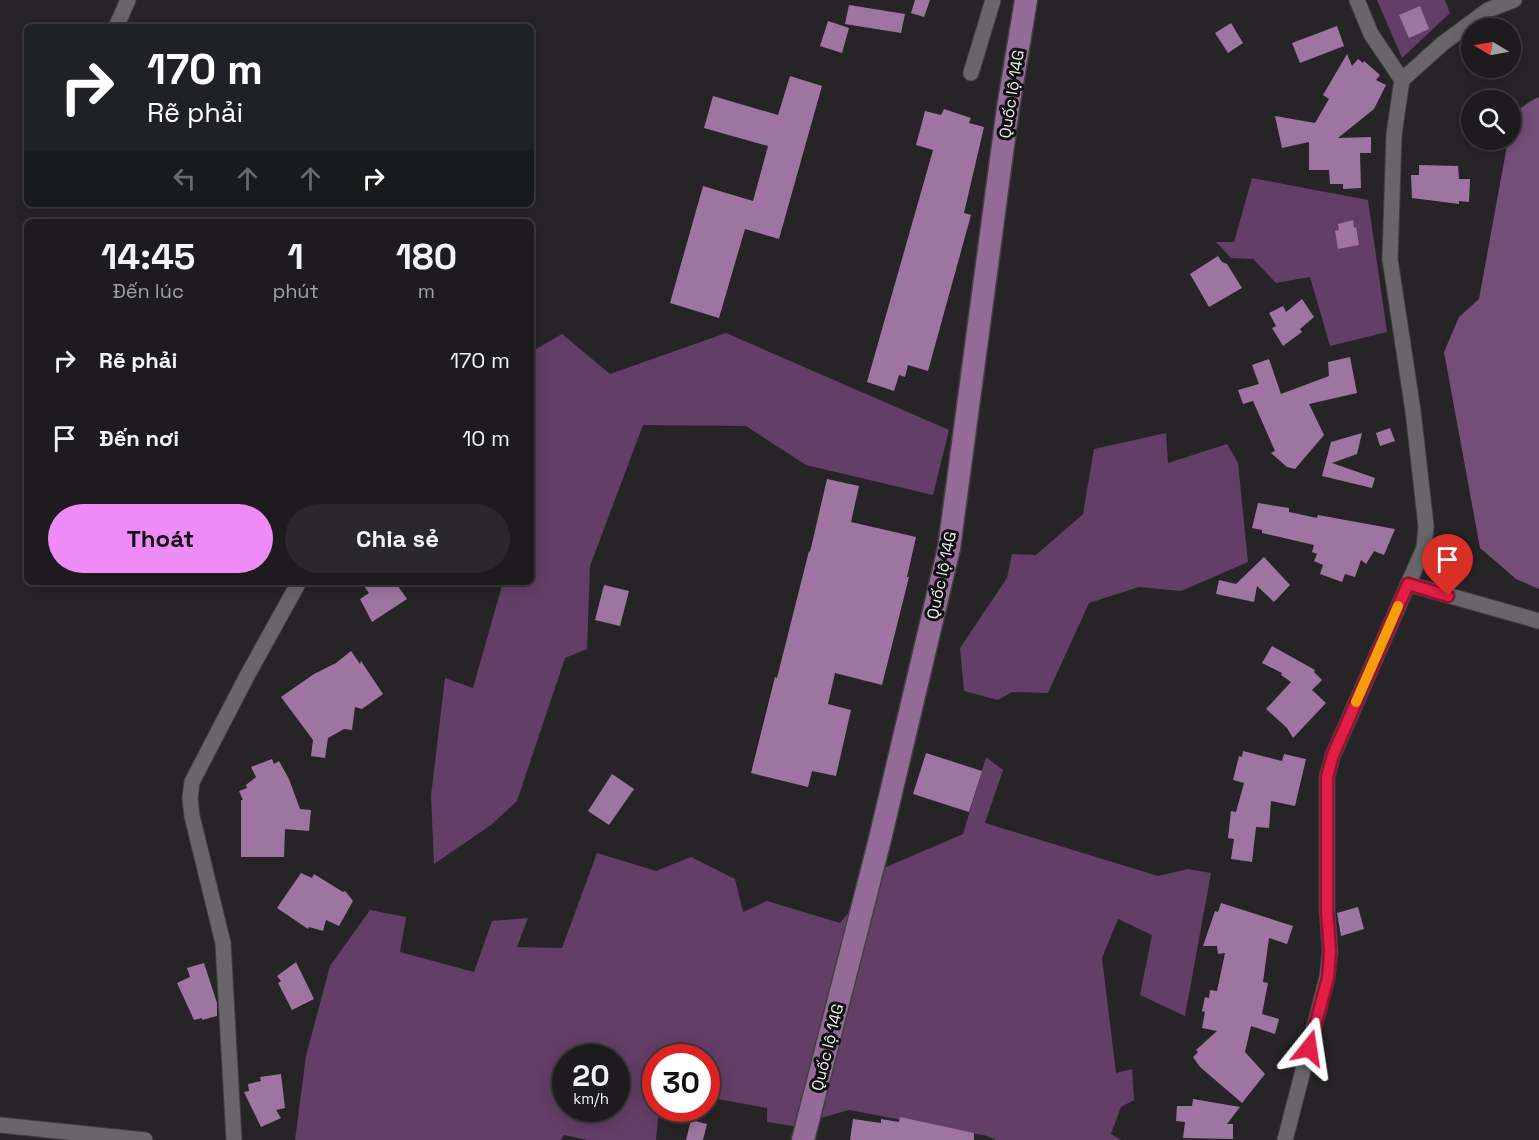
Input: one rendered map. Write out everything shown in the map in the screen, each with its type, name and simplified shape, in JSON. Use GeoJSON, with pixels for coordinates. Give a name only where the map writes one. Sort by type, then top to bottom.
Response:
{"type":"FeatureCollection","features":[{"type":"Feature","properties":{"kind":"main road","name":"Quốc lộ 14G"},"geometry":{"type":"LineString","coordinates":[[803,1140],[880,839],[949,548],[1008,108],[1026,0]]}},
{"type":"Feature","properties":{"kind":"street"},"geometry":{"type":"LineString","coordinates":[[117,24],[128,0]]}},
{"type":"Feature","properties":{"kind":"street"},"geometry":{"type":"LineString","coordinates":[[971,73],[993,0]]}},
{"type":"Feature","properties":{"kind":"street"},"geometry":{"type":"LineString","coordinates":[[1357,0],[1371,34],[1402,80]]}},
{"type":"Feature","properties":{"kind":"street"},"geometry":{"type":"LineString","coordinates":[[1285,1140],[1328,978],[1330,951],[1327,910],[1327,777],[1333,755],[1424,548],[1426,526],[1413,411],[1390,259],[1394,134],[1402,80],[1442,44],[1488,10],[1514,0]]}},
{"type":"Feature","properties":{"kind":"street"},"geometry":{"type":"LineString","coordinates":[[1408,584],[1539,621]]}},
{"type":"Feature","properties":{"kind":"street"},"geometry":{"type":"LineString","coordinates":[[234,1140],[223,943],[192,816],[190,798],[192,782],[297,585]]}},
{"type":"Feature","properties":{"kind":"street"},"geometry":{"type":"LineString","coordinates":[[0,1125],[145,1140]]}},
{"type":"Feature","properties":{"kind":"shaded area"},"geometry":{"type":"Polygon","coordinates":[[[1377,0],[1445,0],[1450,13],[1402,58],[1377,0]]]}},
{"type":"Feature","properties":{"kind":"shaded area"},"geometry":{"type":"Polygon","coordinates":[[[1539,97],[1539,589],[1516,579],[1480,548],[1444,352],[1459,317],[1479,299],[1506,150],[1521,150],[1521,108],[1539,97]]]}},
{"type":"Feature","properties":{"kind":"shaded area"},"geometry":{"type":"Polygon","coordinates":[[[1252,178],[1368,200],[1387,332],[1330,346],[1310,277],[1276,283],[1253,259],[1231,258],[1216,242],[1234,242],[1252,178]]]}},
{"type":"Feature","properties":{"kind":"shaded area"},"geometry":{"type":"Polygon","coordinates":[[[726,333],[949,430],[933,495],[806,465],[746,426],[643,425],[590,566],[587,649],[565,658],[517,801],[491,825],[434,864],[431,796],[445,678],[473,688],[502,585],[534,585],[534,350],[562,334],[610,374],[726,333]]]}},
{"type":"Feature","properties":{"kind":"shaded area"},"geometry":{"type":"Polygon","coordinates":[[[1166,433],[1168,463],[1227,444],[1238,463],[1248,562],[1181,591],[1139,587],[1089,603],[1048,693],[1012,692],[998,700],[964,691],[960,648],[1007,578],[1012,554],[1036,555],[1083,514],[1094,449],[1166,433]]]}},
{"type":"Feature","properties":{"kind":"shaded area"},"geometry":{"type":"Polygon","coordinates":[[[986,757],[1003,770],[985,823],[1158,876],[1188,869],[1211,873],[1185,1016],[1140,995],[1152,935],[1118,919],[1102,958],[1116,1073],[1132,1069],[1134,1100],[1121,1107],[1111,1134],[1121,1140],[996,1140],[987,1136],[849,1110],[793,1126],[767,1122],[767,1108],[720,1099],[720,1044],[642,1044],[642,1122],[658,1122],[656,1140],[587,1140],[564,1135],[561,1140],[295,1140],[306,1056],[330,966],[370,910],[406,917],[400,952],[474,972],[492,921],[528,918],[517,947],[562,948],[597,853],[656,871],[691,857],[735,879],[743,912],[767,901],[840,923],[886,867],[963,834],[986,757]]]}},
{"type":"Feature","properties":{"kind":"building"},"geometry":{"type":"Polygon","coordinates":[[[915,0],[930,0],[924,17],[911,13],[915,0]]]}},
{"type":"Feature","properties":{"kind":"building"},"geometry":{"type":"Polygon","coordinates":[[[849,5],[905,14],[901,33],[845,24],[849,5]]]}},
{"type":"Feature","properties":{"kind":"building"},"geometry":{"type":"Polygon","coordinates":[[[1420,6],[1429,29],[1409,38],[1399,15],[1420,6]]]}},
{"type":"Feature","properties":{"kind":"building"},"geometry":{"type":"Polygon","coordinates":[[[828,21],[849,28],[842,53],[820,46],[828,21]]]}},
{"type":"Feature","properties":{"kind":"building"},"geometry":{"type":"Polygon","coordinates":[[[1231,23],[1243,43],[1228,53],[1215,33],[1231,23]]]}},
{"type":"Feature","properties":{"kind":"building"},"geometry":{"type":"Polygon","coordinates":[[[1337,26],[1344,46],[1300,63],[1292,43],[1337,26]]]}},
{"type":"Feature","properties":{"kind":"building"},"geometry":{"type":"Polygon","coordinates":[[[1347,54],[1352,66],[1358,59],[1363,63],[1364,61],[1380,75],[1376,80],[1386,85],[1374,109],[1338,138],[1371,137],[1371,153],[1360,153],[1361,188],[1343,189],[1343,184],[1330,184],[1329,170],[1309,170],[1309,142],[1282,148],[1275,116],[1315,123],[1329,99],[1323,95],[1347,54]]]}},
{"type":"Feature","properties":{"kind":"building"},"geometry":{"type":"Polygon","coordinates":[[[790,76],[822,86],[779,239],[745,229],[719,318],[670,303],[703,186],[753,201],[768,146],[704,128],[713,96],[778,115],[790,76]]]}},
{"type":"Feature","properties":{"kind":"building"},"geometry":{"type":"Polygon","coordinates":[[[944,109],[971,118],[969,123],[984,127],[964,213],[971,215],[928,371],[908,365],[905,377],[899,375],[894,391],[867,382],[933,150],[916,145],[925,111],[941,115],[944,109]]]}},
{"type":"Feature","properties":{"kind":"building"},"geometry":{"type":"Polygon","coordinates":[[[1419,165],[1458,166],[1459,179],[1470,179],[1469,202],[1459,201],[1459,204],[1412,198],[1411,175],[1419,175],[1419,165]]]}},
{"type":"Feature","properties":{"kind":"building"},"geometry":{"type":"Polygon","coordinates":[[[1353,220],[1359,245],[1338,249],[1335,231],[1339,230],[1338,224],[1353,220]]]}},
{"type":"Feature","properties":{"kind":"building"},"geometry":{"type":"Polygon","coordinates":[[[1218,256],[1222,262],[1227,264],[1242,288],[1209,307],[1190,274],[1218,256]]]}},
{"type":"Feature","properties":{"kind":"building"},"geometry":{"type":"Polygon","coordinates":[[[1302,299],[1314,317],[1300,329],[1302,332],[1283,346],[1272,328],[1276,326],[1269,313],[1283,306],[1286,312],[1302,299]]]}},
{"type":"Feature","properties":{"kind":"building"},"geometry":{"type":"Polygon","coordinates":[[[1350,357],[1357,393],[1309,404],[1324,435],[1295,469],[1287,467],[1271,453],[1275,451],[1253,401],[1243,404],[1238,390],[1259,384],[1252,365],[1269,359],[1281,394],[1329,376],[1328,362],[1350,357]]]}},
{"type":"Feature","properties":{"kind":"building"},"geometry":{"type":"Polygon","coordinates":[[[1390,428],[1395,441],[1380,446],[1376,433],[1390,428]]]}},
{"type":"Feature","properties":{"kind":"building"},"geometry":{"type":"Polygon","coordinates":[[[1362,433],[1357,454],[1332,463],[1375,478],[1372,488],[1322,476],[1331,442],[1362,433]]]}},
{"type":"Feature","properties":{"kind":"building"},"geometry":{"type":"Polygon","coordinates":[[[827,479],[859,486],[851,522],[916,537],[907,577],[909,577],[882,685],[835,673],[828,704],[851,710],[836,776],[812,771],[808,787],[751,773],[810,552],[827,479]]]}},
{"type":"Feature","properties":{"kind":"building"},"geometry":{"type":"Polygon","coordinates":[[[1258,503],[1289,508],[1289,512],[1317,518],[1318,515],[1395,529],[1384,555],[1374,551],[1366,564],[1361,560],[1355,577],[1345,574],[1342,582],[1320,574],[1323,565],[1314,561],[1317,554],[1312,552],[1314,545],[1262,533],[1262,530],[1252,528],[1258,503]]]}},
{"type":"Feature","properties":{"kind":"building"},"geometry":{"type":"Polygon","coordinates":[[[1264,557],[1290,585],[1274,602],[1257,586],[1254,602],[1216,594],[1219,580],[1236,584],[1264,557]]]}},
{"type":"Feature","properties":{"kind":"building"},"geometry":{"type":"Polygon","coordinates":[[[363,585],[397,585],[407,599],[372,622],[360,599],[369,593],[363,585]]]}},
{"type":"Feature","properties":{"kind":"building"},"geometry":{"type":"Polygon","coordinates":[[[604,585],[629,591],[620,626],[595,620],[604,585]]]}},
{"type":"Feature","properties":{"kind":"building"},"geometry":{"type":"Polygon","coordinates":[[[1272,646],[1315,670],[1314,672],[1322,680],[1312,690],[1326,703],[1293,738],[1287,728],[1266,709],[1291,682],[1281,675],[1282,673],[1262,663],[1272,646]]]}},
{"type":"Feature","properties":{"kind":"building"},"geometry":{"type":"Polygon","coordinates":[[[351,651],[360,664],[361,661],[383,694],[362,709],[355,707],[352,730],[344,729],[328,738],[325,758],[311,756],[313,740],[281,697],[351,651]]]}},
{"type":"Feature","properties":{"kind":"building"},"geometry":{"type":"Polygon","coordinates":[[[1243,751],[1282,761],[1284,754],[1306,759],[1295,806],[1271,801],[1269,828],[1256,827],[1252,862],[1231,859],[1234,839],[1228,838],[1231,811],[1236,812],[1244,783],[1233,780],[1239,756],[1242,757],[1243,751]]]}},
{"type":"Feature","properties":{"kind":"building"},"geometry":{"type":"Polygon","coordinates":[[[926,753],[982,771],[969,812],[913,794],[926,753]]]}},
{"type":"Feature","properties":{"kind":"building"},"geometry":{"type":"Polygon","coordinates":[[[272,759],[274,764],[279,761],[289,779],[300,809],[311,810],[309,831],[285,829],[284,857],[241,857],[241,800],[243,800],[239,791],[247,788],[246,785],[256,777],[251,767],[272,759]]]}},
{"type":"Feature","properties":{"kind":"building"},"geometry":{"type":"Polygon","coordinates":[[[612,774],[634,789],[609,825],[588,811],[612,774]]]}},
{"type":"Feature","properties":{"kind":"building"},"geometry":{"type":"Polygon","coordinates":[[[301,873],[312,878],[314,874],[343,892],[345,891],[353,901],[339,926],[326,920],[323,931],[309,927],[308,929],[277,908],[301,873]]]}},
{"type":"Feature","properties":{"kind":"building"},"geometry":{"type":"Polygon","coordinates":[[[1221,903],[1293,926],[1287,944],[1269,938],[1263,982],[1268,983],[1262,1014],[1279,1019],[1275,1034],[1251,1026],[1245,1052],[1265,1074],[1242,1103],[1200,1067],[1193,1057],[1198,1052],[1196,1050],[1217,1031],[1202,1028],[1205,1012],[1202,1011],[1205,997],[1209,998],[1210,990],[1217,991],[1225,953],[1218,954],[1217,946],[1203,946],[1215,911],[1218,912],[1221,903]]]}},
{"type":"Feature","properties":{"kind":"building"},"geometry":{"type":"Polygon","coordinates":[[[1358,907],[1364,929],[1341,936],[1337,913],[1358,907]]]}},
{"type":"Feature","properties":{"kind":"building"},"geometry":{"type":"Polygon","coordinates":[[[296,962],[314,999],[292,1010],[278,983],[281,981],[277,976],[296,962]]]}},
{"type":"Feature","properties":{"kind":"building"},"geometry":{"type":"Polygon","coordinates":[[[204,963],[217,1003],[217,1016],[194,1020],[177,983],[190,977],[187,968],[204,963]]]}},
{"type":"Feature","properties":{"kind":"building"},"geometry":{"type":"Polygon","coordinates":[[[281,1074],[285,1108],[276,1110],[281,1118],[261,1127],[244,1092],[249,1091],[248,1084],[261,1081],[260,1077],[281,1074]]]}},
{"type":"Feature","properties":{"kind":"building"},"geometry":{"type":"Polygon","coordinates":[[[1193,1099],[1240,1107],[1227,1124],[1233,1124],[1233,1139],[1183,1138],[1185,1122],[1176,1121],[1177,1106],[1192,1106],[1193,1099]]]}},
{"type":"Feature","properties":{"kind":"building"},"geometry":{"type":"Polygon","coordinates":[[[900,1117],[974,1133],[974,1140],[850,1140],[853,1119],[881,1123],[881,1119],[899,1122],[900,1117]]]}},
{"type":"Feature","properties":{"kind":"building"},"geometry":{"type":"Polygon","coordinates":[[[690,1122],[707,1124],[703,1140],[686,1140],[690,1122]]]}},
{"type":"Feature","properties":{"kind":"slow traffic"},"geometry":{"type":"LineString","coordinates":[[1356,702],[1398,606]]}},
{"type":"Feature","properties":{"kind":"route"},"geometry":{"type":"LineString","coordinates":[[1309,1048],[1328,978],[1330,951],[1327,910],[1327,777],[1333,755],[1408,584],[1448,596]]}}]}
